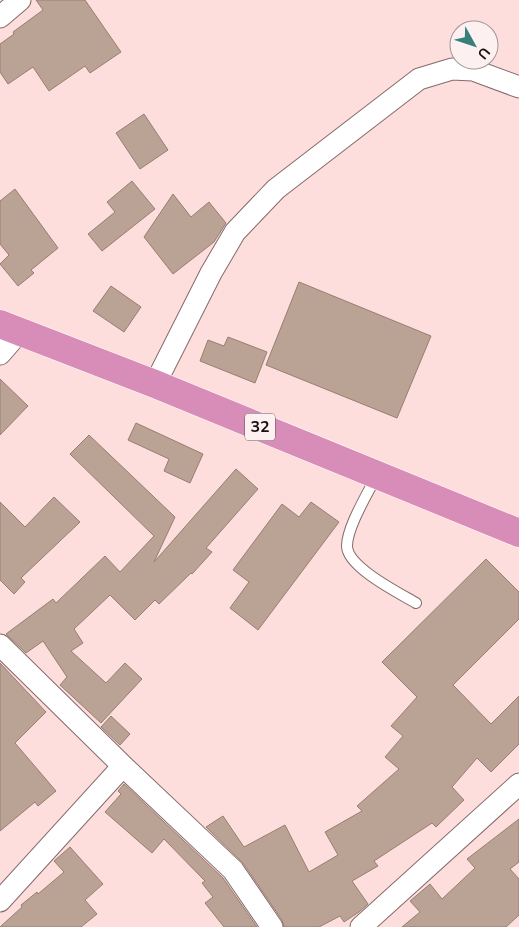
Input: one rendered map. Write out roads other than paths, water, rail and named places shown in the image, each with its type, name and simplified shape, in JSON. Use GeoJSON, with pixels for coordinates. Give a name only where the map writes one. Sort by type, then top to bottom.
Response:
{"type":"FeatureCollection","features":[{"type":"Feature","properties":{"kind":"highway","name":"32"},"geometry":{"type":"LineString","coordinates":[[10,328],[155,384],[519,534]]}},
{"type":"Feature","properties":{"kind":"street"},"geometry":{"type":"LineString","coordinates":[[0,16],[20,0]]}},
{"type":"Feature","properties":{"kind":"street"},"geometry":{"type":"LineString","coordinates":[[155,384],[211,273],[234,232],[276,190],[419,79],[452,69],[473,70],[519,87]]}},
{"type":"Feature","properties":{"kind":"street"},"geometry":{"type":"LineString","coordinates":[[0,354],[10,328]]}},
{"type":"Feature","properties":{"kind":"street"},"geometry":{"type":"LineString","coordinates":[[0,645],[123,766],[233,870],[272,927]]}},
{"type":"Feature","properties":{"kind":"street"},"geometry":{"type":"LineString","coordinates":[[0,901],[123,766]]}},
{"type":"Feature","properties":{"kind":"street"},"geometry":{"type":"LineString","coordinates":[[372,924],[519,784]]}},
{"type":"Feature","properties":{"kind":"lane"},"geometry":{"type":"LineString","coordinates":[[377,474],[352,527],[347,546],[349,556],[360,568],[416,603]]}}]}
